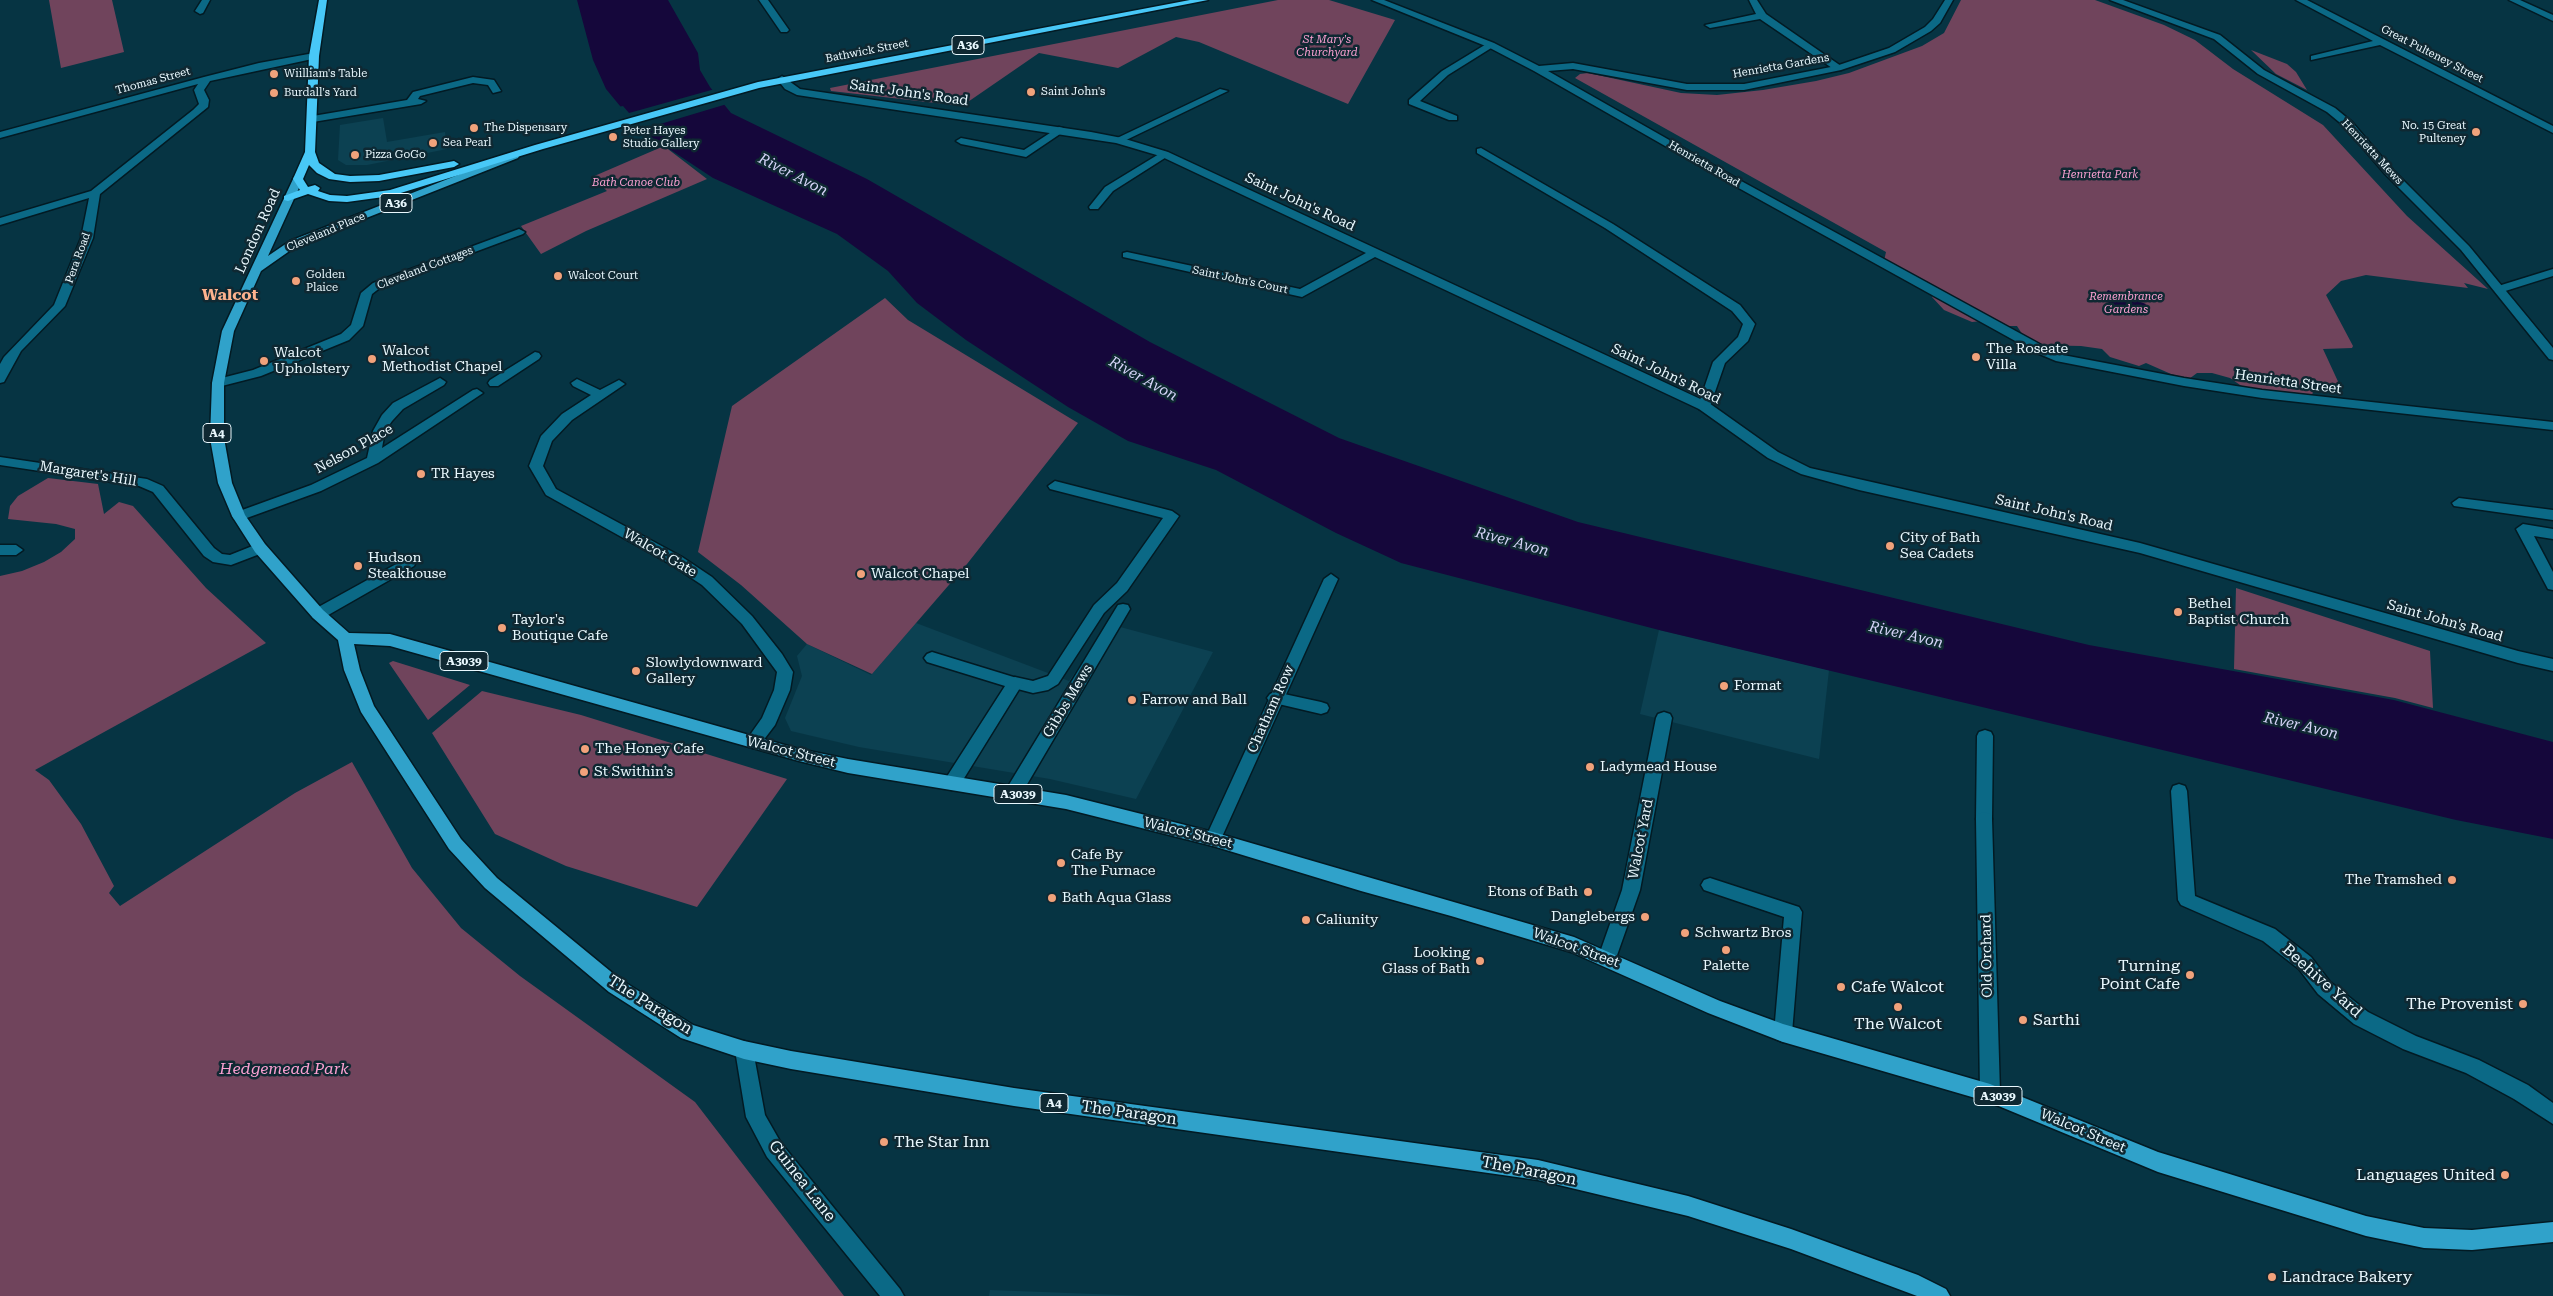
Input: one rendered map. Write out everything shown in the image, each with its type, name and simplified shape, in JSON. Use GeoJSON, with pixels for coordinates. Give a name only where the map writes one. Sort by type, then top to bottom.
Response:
{"type":"FeatureCollection","features":[{"type":"Feature","properties":{"kind":"highway","name":"London Road"},"geometry":{"type":"LineString","coordinates":[[298,179],[310,152],[313,118],[314,56],[324,0]]}},
{"type":"Feature","properties":{"kind":"highway","name":"Bathwick Street"},"geometry":{"type":"LineString","coordinates":[[539,147],[733,91],[782,79],[1204,0]]}},
{"type":"Feature","properties":{"kind":"highway","name":"A36"},"geometry":{"type":"LineString","coordinates":[[288,198],[305,190],[350,179],[413,173],[539,147]]}},
{"type":"Feature","properties":{"kind":"highway","name":"Cleveland Place"},"geometry":{"type":"LineString","coordinates":[[305,190],[330,198],[347,199],[391,193],[539,147]]}},
{"type":"Feature","properties":{"kind":"highway","name":"A36"},"geometry":{"type":"LineString","coordinates":[[310,152],[314,164],[321,172],[333,177],[350,179]]}},
{"type":"Feature","properties":{"kind":"highway"},"geometry":{"type":"LineString","coordinates":[[298,179],[305,190]]}},
{"type":"Feature","properties":{"kind":"main road","name":"Cleveland Place"},"geometry":{"type":"LineString","coordinates":[[258,269],[294,243],[539,147]]}},
{"type":"Feature","properties":{"kind":"main road","name":"London Road"},"geometry":{"type":"LineString","coordinates":[[298,179],[228,331],[218,383],[217,438],[225,483],[239,516],[260,548],[318,614],[345,638]]}},
{"type":"Feature","properties":{"kind":"main road","name":"Walcot Street"},"geometry":{"type":"LineString","coordinates":[[345,638],[390,640],[581,695],[848,766],[1066,802],[1213,839],[1361,884],[1470,913],[1574,945],[1714,1007],[1783,1032],[1990,1093],[2158,1162],[2366,1226],[2424,1238],[2472,1240],[2553,1232]]}},
{"type":"Feature","properties":{"kind":"main road","name":"The Paragon"},"geometry":{"type":"LineString","coordinates":[[345,638],[352,670],[367,708],[455,844],[491,883],[615,986],[688,1032],[744,1050],[1014,1097],[1538,1170],[1697,1209],[1791,1239],[1893,1275],[1939,1296]]}},
{"type":"Feature","properties":{"kind":"street"},"geometry":{"type":"LineString","coordinates":[[200,11],[206,0]]}},
{"type":"Feature","properties":{"kind":"street"},"geometry":{"type":"LineString","coordinates":[[763,0],[784,30]]}},
{"type":"Feature","properties":{"kind":"street","name":"Henrietta Road"},"geometry":{"type":"LineString","coordinates":[[1376,0],[1491,45],[1537,69],[1739,184],[2025,341]]}},
{"type":"Feature","properties":{"kind":"street","name":"Henrietta Gardens"},"geometry":{"type":"LineString","coordinates":[[1537,69],[1553,66],[1587,67],[1687,87],[1707,89],[1744,87],[1838,68],[1884,53],[1914,38],[1937,21],[1949,0]]}},
{"type":"Feature","properties":{"kind":"street","name":"Henrietta Mews"},"geometry":{"type":"LineString","coordinates":[[2114,0],[2217,37],[2261,72],[2331,110],[2348,124],[2389,172],[2460,242],[2553,356]]}},
{"type":"Feature","properties":{"kind":"street","name":"Great Pulteney Street"},"geometry":{"type":"LineString","coordinates":[[2300,0],[2553,130]]}},
{"type":"Feature","properties":{"kind":"street"},"geometry":{"type":"LineString","coordinates":[[2513,0],[2553,18]]}},
{"type":"Feature","properties":{"kind":"street"},"geometry":{"type":"LineString","coordinates":[[1753,1],[1762,16],[1838,68]]}},
{"type":"Feature","properties":{"kind":"street"},"geometry":{"type":"LineString","coordinates":[[1710,25],[1762,16]]}},
{"type":"Feature","properties":{"kind":"street"},"geometry":{"type":"LineString","coordinates":[[2314,58],[2381,42]]}},
{"type":"Feature","properties":{"kind":"street"},"geometry":{"type":"LineString","coordinates":[[1454,118],[1413,102],[1445,73],[1491,45]]}},
{"type":"Feature","properties":{"kind":"street","name":"Thomas Street"},"geometry":{"type":"LineString","coordinates":[[0,136],[258,66],[314,56]]}},
{"type":"Feature","properties":{"kind":"street"},"geometry":{"type":"LineString","coordinates":[[0,222],[95,193],[204,105],[204,100],[199,90],[207,79]]}},
{"type":"Feature","properties":{"kind":"street","name":"Saint John's Road"},"geometry":{"type":"LineString","coordinates":[[782,79],[788,87],[797,92],[1059,130],[1118,140],[1164,154],[1704,406],[1773,455],[1806,471],[1868,487],[2140,548],[2518,657],[2553,665]]}},
{"type":"Feature","properties":{"kind":"street"},"geometry":{"type":"LineString","coordinates":[[410,103],[416,94],[425,90],[473,80],[491,82],[496,91]]}},
{"type":"Feature","properties":{"kind":"street"},"geometry":{"type":"LineString","coordinates":[[1118,140],[1222,92]]}},
{"type":"Feature","properties":{"kind":"street"},"geometry":{"type":"LineString","coordinates":[[313,118],[421,101]]}},
{"type":"Feature","properties":{"kind":"street"},"geometry":{"type":"LineString","coordinates":[[961,141],[1026,154],[1059,130]]}},
{"type":"Feature","properties":{"kind":"street"},"geometry":{"type":"LineString","coordinates":[[1481,151],[1609,226],[1736,308],[1749,324],[1744,338],[1720,362],[1704,406]]}},
{"type":"Feature","properties":{"kind":"street"},"geometry":{"type":"LineString","coordinates":[[1094,207],[1109,189],[1164,154]]}},
{"type":"Feature","properties":{"kind":"street","name":"Pera Road"},"geometry":{"type":"LineString","coordinates":[[0,379],[8,360],[17,348],[59,306],[88,238],[95,193]]}},
{"type":"Feature","properties":{"kind":"street","name":"Cleveland Cottages"},"geometry":{"type":"LineString","coordinates":[[218,383],[257,373],[345,337],[357,326],[367,293],[376,285],[519,232]]}},
{"type":"Feature","properties":{"kind":"street","name":"Saint John's Court"},"geometry":{"type":"LineString","coordinates":[[1127,255],[1302,293],[1374,253]]}},
{"type":"Feature","properties":{"kind":"street"},"geometry":{"type":"LineString","coordinates":[[2498,289],[2553,272]]}},
{"type":"Feature","properties":{"kind":"street","name":"Henrietta Street"},"geometry":{"type":"LineString","coordinates":[[2025,341],[2060,358],[2184,382],[2334,404],[2553,426]]}},
{"type":"Feature","properties":{"kind":"street"},"geometry":{"type":"LineString","coordinates":[[494,383],[535,356]]}},
{"type":"Feature","properties":{"kind":"street"},"geometry":{"type":"LineString","coordinates":[[372,460],[379,431],[387,418],[398,406],[440,382]]}},
{"type":"Feature","properties":{"kind":"street"},"geometry":{"type":"LineString","coordinates":[[578,383],[600,395]]}},
{"type":"Feature","properties":{"kind":"street","name":"Walcot Gate"},"geometry":{"type":"LineString","coordinates":[[619,384],[567,417],[546,439],[536,466],[551,492],[677,561],[707,582],[753,628],[785,672],[782,690],[769,721],[753,742]]}},
{"type":"Feature","properties":{"kind":"street","name":"Nelson Place"},"geometry":{"type":"LineString","coordinates":[[239,516],[316,488],[372,460],[477,393]]}},
{"type":"Feature","properties":{"kind":"street","name":"Margaret's Hill"},"geometry":{"type":"LineString","coordinates":[[0,461],[142,482],[158,490],[209,552],[218,558],[230,560],[260,548]]}},
{"type":"Feature","properties":{"kind":"street"},"geometry":{"type":"LineString","coordinates":[[932,658],[1015,683],[1033,687],[1043,686],[1053,680],[1099,609],[1122,588],[1172,516],[1055,486]]}},
{"type":"Feature","properties":{"kind":"street"},"geometry":{"type":"LineString","coordinates":[[2459,503],[2553,516]]}},
{"type":"Feature","properties":{"kind":"street"},"geometry":{"type":"LineString","coordinates":[[2553,534],[2523,529],[2553,585]]}},
{"type":"Feature","properties":{"kind":"street"},"geometry":{"type":"LineString","coordinates":[[0,550],[16,550]]}},
{"type":"Feature","properties":{"kind":"street"},"geometry":{"type":"LineString","coordinates":[[318,614],[409,562]]}},
{"type":"Feature","properties":{"kind":"street","name":"Chatham Row"},"geometry":{"type":"LineString","coordinates":[[1213,839],[1275,698],[1331,580]]}},
{"type":"Feature","properties":{"kind":"street","name":"Gibbs Mews"},"geometry":{"type":"LineString","coordinates":[[1013,793],[1123,609]]}},
{"type":"Feature","properties":{"kind":"street"},"geometry":{"type":"LineString","coordinates":[[952,783],[1015,683]]}},
{"type":"Feature","properties":{"kind":"street"},"geometry":{"type":"LineString","coordinates":[[1275,698],[1321,708]]}},
{"type":"Feature","properties":{"kind":"street","name":"Walcot Yard"},"geometry":{"type":"LineString","coordinates":[[1607,958],[1631,890],[1664,718]]}},
{"type":"Feature","properties":{"kind":"street","name":"Old Orchard"},"geometry":{"type":"LineString","coordinates":[[1985,736],[1984,819],[1990,1093]]}},
{"type":"Feature","properties":{"kind":"street","name":"Beehive Yard"},"geometry":{"type":"LineString","coordinates":[[2179,791],[2187,900],[2269,935],[2305,963],[2324,988],[2361,1018],[2410,1043],[2472,1066],[2521,1092],[2553,1114]]}},
{"type":"Feature","properties":{"kind":"street"},"geometry":{"type":"LineString","coordinates":[[1710,885],[1793,912],[1783,1032]]}},
{"type":"Feature","properties":{"kind":"street","name":"Guinea Lane"},"geometry":{"type":"LineString","coordinates":[[744,1050],[756,1117],[774,1150],[893,1296]]}},
{"type":"Feature","properties":{"kind":"shaded area"},"geometry":{"type":"Polygon","coordinates":[[[383,118],[387,142],[445,132],[447,149],[367,165],[346,165],[338,160],[340,125],[383,118]]]}},
{"type":"Feature","properties":{"kind":"shaded area"},"geometry":{"type":"Polygon","coordinates":[[[916,623],[1069,681],[1109,624],[1213,652],[1136,799],[1050,779],[859,747],[791,731],[785,718],[802,676],[797,656],[807,644],[871,675],[916,623]]]}},
{"type":"Feature","properties":{"kind":"shaded area"},"geometry":{"type":"Polygon","coordinates":[[[1659,630],[1829,670],[1819,759],[1640,714],[1659,630]]]}},
{"type":"Feature","properties":{"kind":"shaded area"},"geometry":{"type":"Polygon","coordinates":[[[990,1290],[1145,1296],[989,1296],[990,1290]]]}},
{"type":"Feature","properties":{"kind":"green space"},"geometry":{"type":"Polygon","coordinates":[[[49,0],[112,0],[124,52],[61,68],[49,0]]]}},
{"type":"Feature","properties":{"kind":"green space","name":"St Mary's Churchyard"},"geometry":{"type":"Polygon","coordinates":[[[1278,0],[1329,0],[1395,20],[1348,104],[1199,42],[1176,37],[1118,68],[1039,53],[962,106],[831,91],[830,88],[1278,0]]]}},
{"type":"Feature","properties":{"kind":"green space","name":"Henrietta Park"},"geometry":{"type":"Polygon","coordinates":[[[1961,0],[2095,0],[2164,25],[2195,40],[2233,69],[2323,125],[2407,216],[2488,289],[2464,283],[2468,288],[2366,275],[2341,281],[2326,295],[2353,346],[2352,348],[2323,349],[2341,388],[2312,386],[2314,390],[2311,397],[2243,387],[2230,378],[2212,373],[2197,373],[2189,379],[2171,374],[2146,363],[2139,366],[2110,357],[2102,349],[2081,346],[2033,345],[2026,340],[2017,326],[2005,326],[1991,320],[1972,322],[1944,310],[1932,297],[1931,286],[1884,261],[1886,252],[1575,78],[1580,74],[1588,73],[1681,93],[1717,95],[1816,81],[1849,73],[1922,46],[1944,33],[1961,0]]]}},
{"type":"Feature","properties":{"kind":"green space"},"geometry":{"type":"Polygon","coordinates":[[[2251,50],[2287,64],[2296,72],[2307,90],[2276,74],[2251,50]]]}},
{"type":"Feature","properties":{"kind":"green space","name":"Bath Canoe Club"},"geometry":{"type":"Polygon","coordinates":[[[664,146],[707,179],[586,231],[541,254],[521,226],[607,191],[592,177],[664,146]]]}},
{"type":"Feature","properties":{"kind":"green space"},"geometry":{"type":"Polygon","coordinates":[[[885,298],[908,320],[1078,423],[967,564],[872,674],[807,644],[741,585],[698,552],[732,406],[885,298]]]}},
{"type":"Feature","properties":{"kind":"green space","name":"Hedgemead Park"},"geometry":{"type":"Polygon","coordinates":[[[48,478],[98,484],[104,514],[119,502],[133,506],[206,588],[266,643],[35,770],[49,780],[81,824],[114,886],[109,893],[120,906],[295,793],[352,762],[412,868],[461,928],[520,976],[695,1102],[844,1296],[0,1296],[0,576],[22,571],[44,562],[61,552],[75,539],[75,529],[56,524],[8,519],[10,506],[18,496],[48,478]]]}},
{"type":"Feature","properties":{"kind":"green space"},"geometry":{"type":"Polygon","coordinates":[[[2236,588],[2430,651],[2433,708],[2395,698],[2234,669],[2236,588]]]}},
{"type":"Feature","properties":{"kind":"green space"},"geometry":{"type":"Polygon","coordinates":[[[393,661],[470,685],[428,720],[389,663],[393,661]]]}},
{"type":"Feature","properties":{"kind":"green space"},"geometry":{"type":"Polygon","coordinates":[[[482,691],[581,715],[787,779],[697,907],[566,866],[495,834],[432,733],[482,691]]]}},
{"type":"Feature","properties":{"kind":"water","name":"River Avon"},"geometry":{"type":"Polygon","coordinates":[[[577,0],[668,0],[698,53],[700,70],[710,87],[731,113],[867,179],[1150,342],[1339,438],[1578,522],[2089,645],[2394,700],[2553,742],[2553,839],[2456,820],[1659,630],[1401,563],[1336,533],[1216,470],[1128,441],[1068,407],[966,340],[917,303],[888,271],[837,234],[713,178],[639,129],[606,89],[593,60],[577,0]]]}},
{"type":"Feature","properties":{"kind":"water"},"geometry":{"type":"Polygon","coordinates":[[[2108,290],[2146,304],[2140,314],[2101,300],[2108,290]]]}},
{"type":"Feature","properties":{"kind":"pier"},"geometry":{"type":"Polygon","coordinates":[[[715,89],[727,104],[637,131],[618,107],[623,106],[629,113],[715,89]]]}},
{"type":"Feature","properties":{"kind":"place","name":"Wiilliam's Table"},"geometry":{"type":"Point","coordinates":[274,74]}},
{"type":"Feature","properties":{"kind":"place","name":"Saint John's"},"geometry":{"type":"Point","coordinates":[1031,92]}},
{"type":"Feature","properties":{"kind":"place","name":"Burdall's Yard"},"geometry":{"type":"Point","coordinates":[274,93]}},
{"type":"Feature","properties":{"kind":"place","name":"The Dispensary"},"geometry":{"type":"Point","coordinates":[474,128]}},
{"type":"Feature","properties":{"kind":"place","name":"No. 15 Great Pulteney"},"geometry":{"type":"Point","coordinates":[2476,132]}},
{"type":"Feature","properties":{"kind":"place","name":"Peter Hayes Studio Gallery"},"geometry":{"type":"Point","coordinates":[613,137]}},
{"type":"Feature","properties":{"kind":"place","name":"Sea Pearl"},"geometry":{"type":"Point","coordinates":[433,143]}},
{"type":"Feature","properties":{"kind":"place","name":"Pizza GoGo"},"geometry":{"type":"Point","coordinates":[355,155]}},
{"type":"Feature","properties":{"kind":"place","name":"Walcot Court"},"geometry":{"type":"Point","coordinates":[558,276]}},
{"type":"Feature","properties":{"kind":"place","name":"Golden Plaice"},"geometry":{"type":"Point","coordinates":[296,281]}},
{"type":"Feature","properties":{"kind":"place","name":"The Roseate Villa"},"geometry":{"type":"Point","coordinates":[1976,357]}},
{"type":"Feature","properties":{"kind":"place","name":"Walcot Methodist Chapel"},"geometry":{"type":"Point","coordinates":[372,359]}},
{"type":"Feature","properties":{"kind":"place","name":"Walcot Upholstery"},"geometry":{"type":"Point","coordinates":[264,361]}},
{"type":"Feature","properties":{"kind":"place","name":"TR Hayes"},"geometry":{"type":"Point","coordinates":[421,474]}},
{"type":"Feature","properties":{"kind":"place","name":"City of Bath Sea Cadets"},"geometry":{"type":"Point","coordinates":[1890,546]}},
{"type":"Feature","properties":{"kind":"place","name":"Hudson Steakhouse"},"geometry":{"type":"Point","coordinates":[358,566]}},
{"type":"Feature","properties":{"kind":"place","name":"Walcot Chapel"},"geometry":{"type":"Point","coordinates":[861,574]}},
{"type":"Feature","properties":{"kind":"place","name":"Bethel Baptist Church"},"geometry":{"type":"Point","coordinates":[2178,612]}},
{"type":"Feature","properties":{"kind":"place","name":"Taylor's Boutique Cafe"},"geometry":{"type":"Point","coordinates":[502,628]}},
{"type":"Feature","properties":{"kind":"place","name":"Slowlydownward Gallery"},"geometry":{"type":"Point","coordinates":[636,671]}},
{"type":"Feature","properties":{"kind":"place","name":"Format"},"geometry":{"type":"Point","coordinates":[1724,686]}},
{"type":"Feature","properties":{"kind":"place","name":"Farrow and Ball"},"geometry":{"type":"Point","coordinates":[1132,700]}},
{"type":"Feature","properties":{"kind":"place","name":"The Honey Cafe"},"geometry":{"type":"Point","coordinates":[585,749]}},
{"type":"Feature","properties":{"kind":"place","name":"Ladymead House"},"geometry":{"type":"Point","coordinates":[1590,767]}},
{"type":"Feature","properties":{"kind":"place","name":"St Swithin’s"},"geometry":{"type":"Point","coordinates":[584,772]}},
{"type":"Feature","properties":{"kind":"place","name":"Cafe By The Furnace"},"geometry":{"type":"Point","coordinates":[1061,863]}},
{"type":"Feature","properties":{"kind":"place","name":"The Tramshed"},"geometry":{"type":"Point","coordinates":[2452,880]}},
{"type":"Feature","properties":{"kind":"place","name":"Etons of Bath"},"geometry":{"type":"Point","coordinates":[1588,892]}},
{"type":"Feature","properties":{"kind":"place","name":"Bath Aqua Glass"},"geometry":{"type":"Point","coordinates":[1052,898]}},
{"type":"Feature","properties":{"kind":"place","name":"Danglebergs"},"geometry":{"type":"Point","coordinates":[1645,917]}},
{"type":"Feature","properties":{"kind":"place","name":"Caliunity"},"geometry":{"type":"Point","coordinates":[1306,920]}},
{"type":"Feature","properties":{"kind":"place","name":"Schwartz Bros"},"geometry":{"type":"Point","coordinates":[1685,933]}},
{"type":"Feature","properties":{"kind":"place","name":"Palette"},"geometry":{"type":"Point","coordinates":[1726,950]}},
{"type":"Feature","properties":{"kind":"place","name":"Looking Glass of Bath"},"geometry":{"type":"Point","coordinates":[1480,961]}},
{"type":"Feature","properties":{"kind":"place","name":"Turning Point Cafe"},"geometry":{"type":"Point","coordinates":[2190,975]}},
{"type":"Feature","properties":{"kind":"place","name":"Cafe Walcot"},"geometry":{"type":"Point","coordinates":[1841,987]}},
{"type":"Feature","properties":{"kind":"place","name":"The Provenist"},"geometry":{"type":"Point","coordinates":[2523,1004]}},
{"type":"Feature","properties":{"kind":"place","name":"The Walcot"},"geometry":{"type":"Point","coordinates":[1898,1007]}},
{"type":"Feature","properties":{"kind":"place","name":"Sarthi"},"geometry":{"type":"Point","coordinates":[2023,1020]}},
{"type":"Feature","properties":{"kind":"place","name":"The Star Inn"},"geometry":{"type":"Point","coordinates":[884,1142]}},
{"type":"Feature","properties":{"kind":"place","name":"Languages United"},"geometry":{"type":"Point","coordinates":[2505,1175]}},
{"type":"Feature","properties":{"kind":"place","name":"Landrace Bakery"},"geometry":{"type":"Point","coordinates":[2272,1277]}},
{"type":"Feature","properties":{"kind":"district","name":"Walcot"},"geometry":{"type":"Point","coordinates":[230,295]}},
{"type":"Feature","properties":{"kind":"park label","name":"Remembrance Gardens"},"geometry":{"type":"Point","coordinates":[2126,303]}}]}
